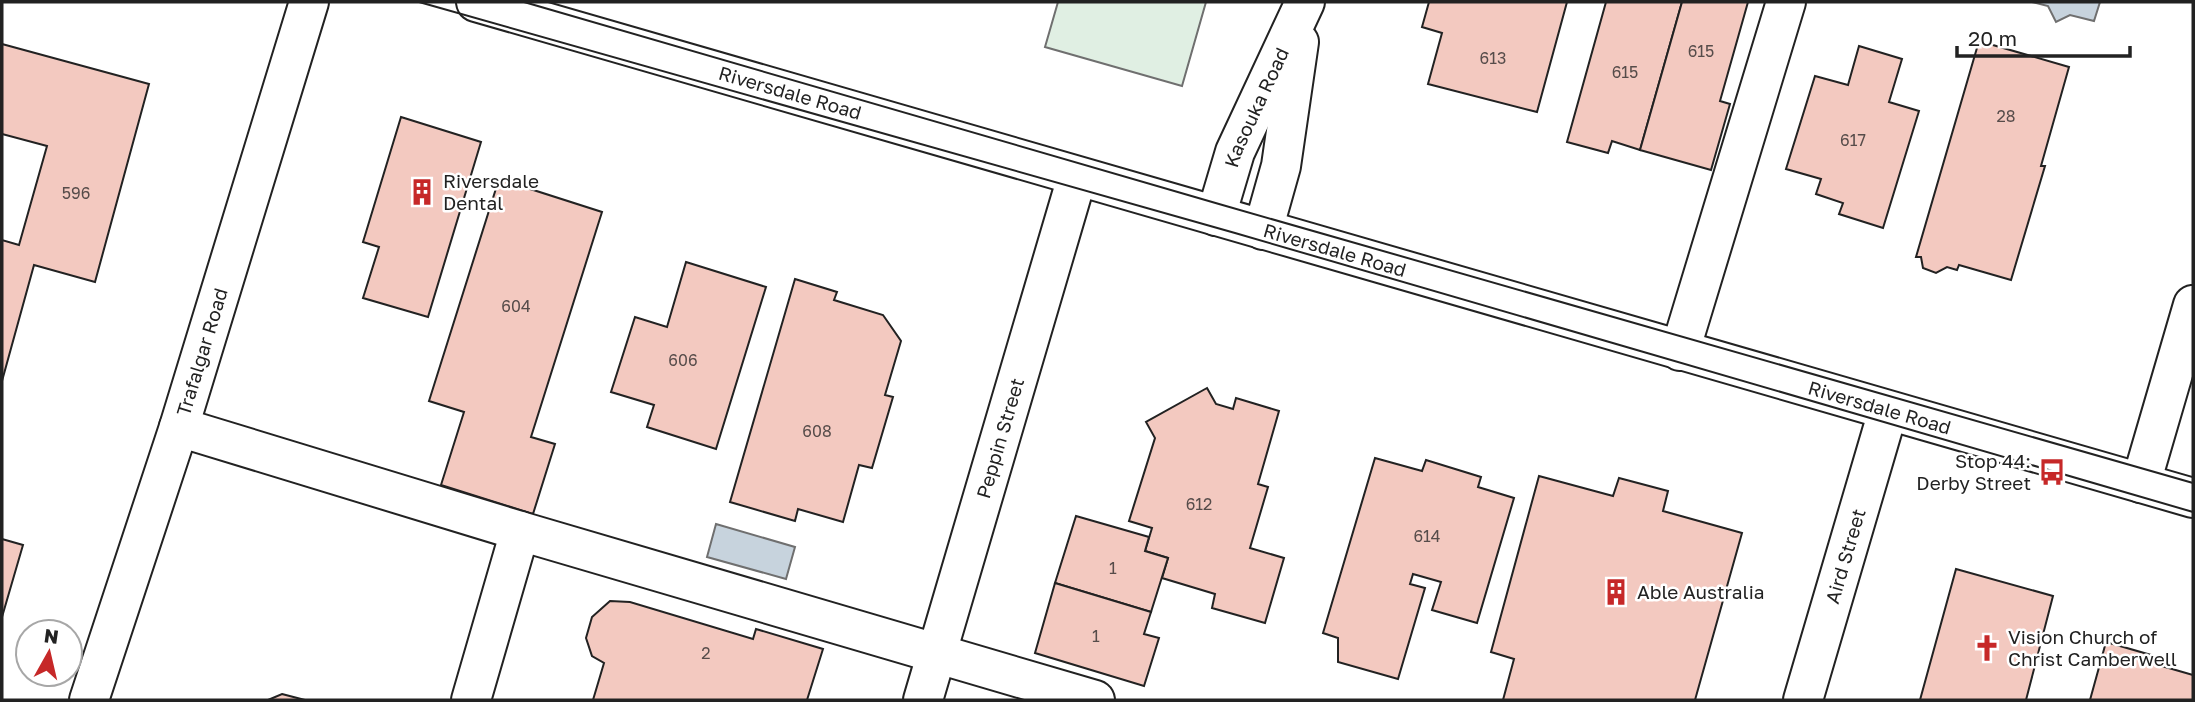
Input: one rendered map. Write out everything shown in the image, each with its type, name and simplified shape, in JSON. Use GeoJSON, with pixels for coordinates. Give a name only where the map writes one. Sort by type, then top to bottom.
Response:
{"type":"FeatureCollection","features":[{"type":"Feature","properties":{"kind":"main road","name":"Trafalgar Road"},"geometry":{"type":"LineString","coordinates":[[89,700],[179,427],[309,2]]}},
{"type":"Feature","properties":{"kind":"main road","name":"Riversdale Road"},"geometry":{"type":"LineString","coordinates":[[476,2],[2193,498]]}},
{"type":"Feature","properties":{"kind":"main road","name":"Kasouka Road"},"geometry":{"type":"LineString","coordinates":[[1216,216],[1235,152],[1305,2]]}},
{"type":"Feature","properties":{"kind":"main road","name":"Kasouka Road"},"geometry":{"type":"LineString","coordinates":[[1263,230],[1281,166],[1305,2]]}},
{"type":"Feature","properties":{"kind":"main road"},"geometry":{"type":"LineString","coordinates":[[1680,351],[1786,2]]}},
{"type":"Feature","properties":{"kind":"main road","name":"Peppin Street"},"geometry":{"type":"LineString","coordinates":[[923,700],[1077,177]]}},
{"type":"Feature","properties":{"kind":"main road"},"geometry":{"type":"LineString","coordinates":[[2141,483],[2193,306]]}},
{"type":"Feature","properties":{"kind":"main road","name":"Aird Street"},"geometry":{"type":"LineString","coordinates":[[1802,700],[1888,411]]}},
{"type":"Feature","properties":{"kind":"main road"},"geometry":{"type":"LineString","coordinates":[[179,427],[520,531],[1095,700]]}},
{"type":"Feature","properties":{"kind":"main road"},"geometry":{"type":"LineString","coordinates":[[471,700],[520,531]]}},
{"type":"Feature","properties":{"kind":"green space"},"geometry":{"type":"Polygon","coordinates":[[[1058,2],[1206,2],[1182,86],[1045,47],[1058,2]]]}},
{"type":"Feature","properties":{"kind":"shaded area"},"geometry":{"type":"Polygon","coordinates":[[[2032,2],[2100,2],[2094,21],[2070,15],[2056,22],[2048,6],[2032,2]]]}},
{"type":"Feature","properties":{"kind":"shaded area"},"geometry":{"type":"Polygon","coordinates":[[[716,524],[795,547],[786,579],[707,557],[716,524]]]}},
{"type":"Feature","properties":{"kind":"building"},"geometry":{"type":"Polygon","coordinates":[[[1429,2],[1567,2],[1537,112],[1428,84],[1442,33],[1422,27],[1429,2]]]}},
{"type":"Feature","properties":{"kind":"building"},"geometry":{"type":"Polygon","coordinates":[[[1606,2],[1682,2],[1640,150],[1612,141],[1608,153],[1567,142],[1606,2]]]}},
{"type":"Feature","properties":{"kind":"building"},"geometry":{"type":"Polygon","coordinates":[[[1682,2],[1748,2],[1720,101],[1730,104],[1711,170],[1640,150],[1682,2]]]}},
{"type":"Feature","properties":{"kind":"building"},"geometry":{"type":"Polygon","coordinates":[[[1979,41],[2069,67],[2041,166],[2045,166],[2011,280],[1959,265],[1957,270],[1947,267],[1936,273],[1923,268],[1921,257],[1916,257],[1979,41]]]}},
{"type":"Feature","properties":{"kind":"building"},"geometry":{"type":"Polygon","coordinates":[[[2,44],[149,84],[95,282],[34,265],[2,381],[2,240],[19,245],[47,146],[2,134],[2,44]]]}},
{"type":"Feature","properties":{"kind":"building"},"geometry":{"type":"Polygon","coordinates":[[[1859,46],[1902,59],[1889,102],[1919,111],[1883,228],[1839,214],[1843,203],[1816,194],[1821,179],[1786,169],[1815,76],[1848,85],[1859,46]]]}},
{"type":"Feature","properties":{"kind":"building","name":"Riversdale Dental"},"geometry":{"type":"Polygon","coordinates":[[[401,117],[481,142],[428,317],[363,298],[379,247],[363,242],[401,117]]]}},
{"type":"Feature","properties":{"kind":"building"},"geometry":{"type":"Polygon","coordinates":[[[499,179],[602,212],[531,437],[555,444],[533,514],[441,485],[464,412],[429,401],[499,179]]]}},
{"type":"Feature","properties":{"kind":"building"},"geometry":{"type":"Polygon","coordinates":[[[686,262],[766,287],[716,449],[647,427],[654,405],[611,392],[635,317],[667,327],[686,262]]]}},
{"type":"Feature","properties":{"kind":"building"},"geometry":{"type":"Polygon","coordinates":[[[795,279],[837,292],[834,300],[883,315],[901,341],[885,395],[893,397],[872,468],[859,465],[843,522],[798,509],[795,521],[730,502],[795,279]]]}},
{"type":"Feature","properties":{"kind":"building"},"geometry":{"type":"Polygon","coordinates":[[[1207,388],[1216,404],[1233,409],[1236,398],[1279,411],[1258,484],[1268,487],[1250,548],[1284,558],[1265,623],[1212,608],[1215,594],[1162,578],[1168,558],[1145,551],[1152,528],[1129,521],[1155,438],[1146,422],[1207,388]]]}},
{"type":"Feature","properties":{"kind":"building"},"geometry":{"type":"Polygon","coordinates":[[[1375,458],[1422,471],[1426,460],[1481,477],[1478,487],[1514,498],[1477,623],[1432,610],[1441,582],[1413,574],[1410,584],[1425,588],[1398,679],[1338,662],[1338,638],[1323,633],[1375,458]]]}},
{"type":"Feature","properties":{"kind":"building","name":"Able Australia"},"geometry":{"type":"Polygon","coordinates":[[[1539,476],[1613,496],[1619,478],[1668,491],[1663,511],[1742,533],[1695,700],[1503,700],[1514,659],[1491,652],[1539,476]]]}},
{"type":"Feature","properties":{"kind":"building"},"geometry":{"type":"Polygon","coordinates":[[[1076,516],[1149,537],[1145,551],[1168,558],[1151,612],[1055,583],[1076,516]]]}},
{"type":"Feature","properties":{"kind":"building"},"geometry":{"type":"Polygon","coordinates":[[[2,539],[23,545],[2,617],[2,539]]]}},
{"type":"Feature","properties":{"kind":"building","name":"Vision Church of Christ Camberwell"},"geometry":{"type":"Polygon","coordinates":[[[1956,569],[2053,596],[2026,700],[1920,700],[1956,569]]]}},
{"type":"Feature","properties":{"kind":"building"},"geometry":{"type":"Polygon","coordinates":[[[1055,583],[1151,612],[1144,634],[1159,638],[1144,686],[1035,653],[1055,583]]]}},
{"type":"Feature","properties":{"kind":"building"},"geometry":{"type":"Polygon","coordinates":[[[610,601],[630,602],[753,639],[756,629],[823,649],[807,700],[593,700],[604,663],[592,656],[586,638],[592,617],[610,601]]]}},
{"type":"Feature","properties":{"kind":"building"},"geometry":{"type":"Polygon","coordinates":[[[2106,642],[2158,657],[2155,664],[2193,675],[2193,700],[2090,700],[2106,642]]]}},
{"type":"Feature","properties":{"kind":"building"},"geometry":{"type":"Polygon","coordinates":[[[282,694],[305,700],[268,700],[282,694]]]}},
{"type":"Feature","properties":{"kind":"tram line"},"geometry":{"type":"LineString","coordinates":[[419,2],[1235,233],[2193,512]]}},
{"type":"Feature","properties":{"kind":"tram line"},"geometry":{"type":"LineString","coordinates":[[524,2],[2193,483]]}},
{"type":"Feature","properties":{"kind":"place","name":"Riversdale Dental"},"geometry":{"type":"Point","coordinates":[422,192]}},
{"type":"Feature","properties":{"kind":"place","name":"Stop 44: Derby Street"},"geometry":{"type":"Point","coordinates":[2052,472]}},
{"type":"Feature","properties":{"kind":"place","name":"Able Australia"},"geometry":{"type":"Point","coordinates":[1616,592]}},
{"type":"Feature","properties":{"kind":"place","name":"Vision Church of Christ Camberwell"},"geometry":{"type":"Point","coordinates":[1987,648]}}]}
